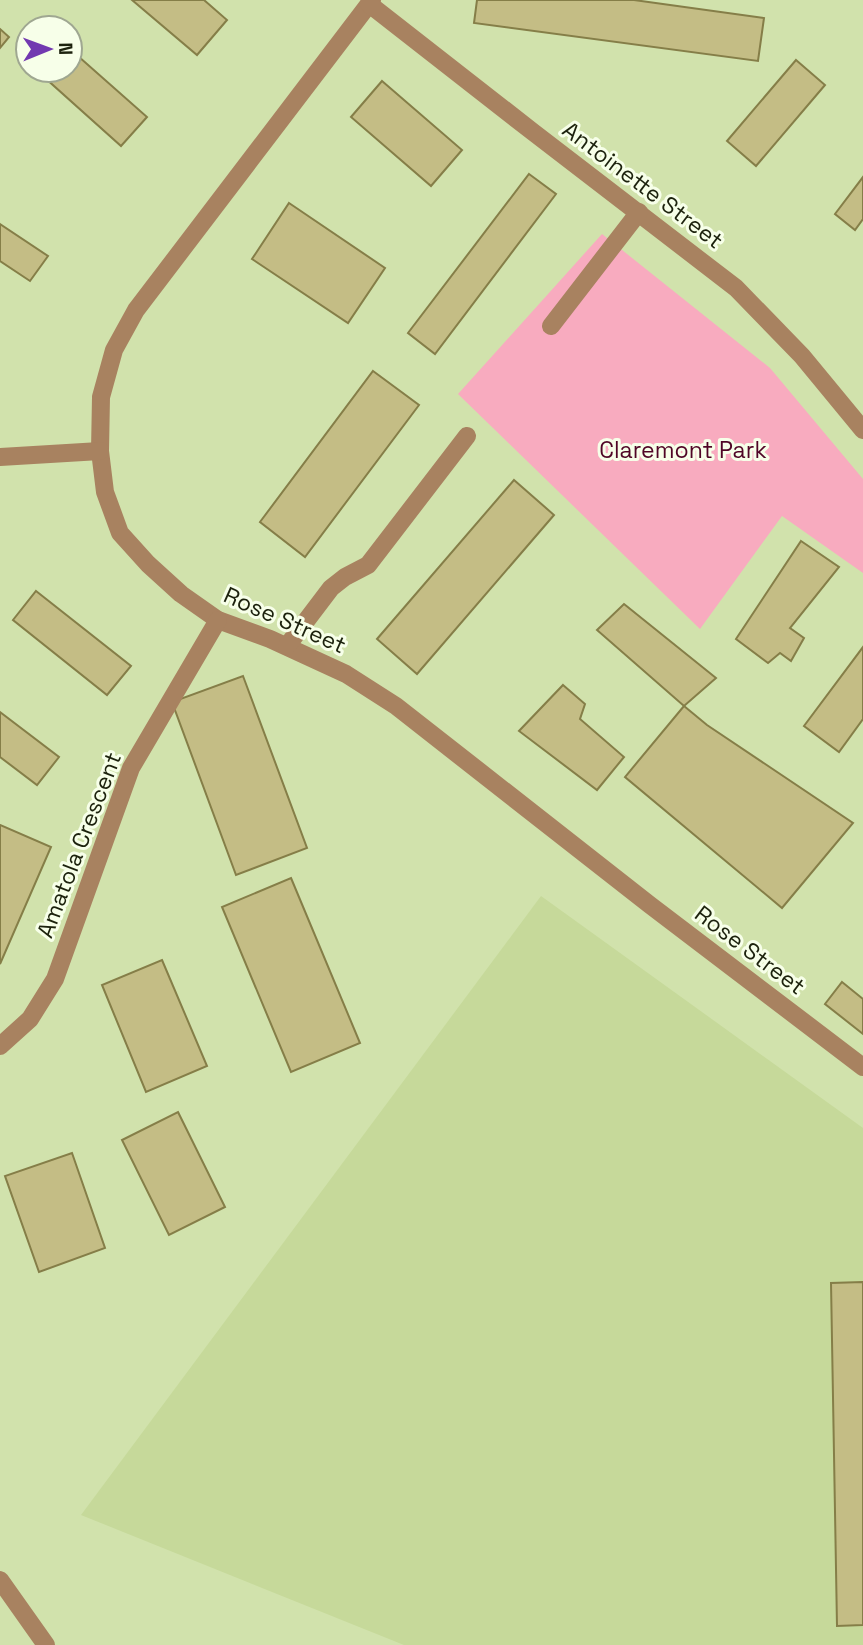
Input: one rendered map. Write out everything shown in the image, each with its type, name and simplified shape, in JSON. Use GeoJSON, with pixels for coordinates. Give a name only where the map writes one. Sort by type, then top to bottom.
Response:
{"type":"FeatureCollection","features":[{"type":"Feature","properties":{"kind":"street","name":"Antoinette Street"},"geometry":{"type":"LineString","coordinates":[[371,2],[533,132],[736,288],[802,356],[863,430]]}},
{"type":"Feature","properties":{"kind":"street","name":"Rose Street"},"geometry":{"type":"LineString","coordinates":[[371,2],[136,310],[114,350],[101,397],[100,451],[105,492],[120,533],[148,564],[181,594],[218,620],[287,646],[346,674],[396,706],[863,1067]]}},
{"type":"Feature","properties":{"kind":"street"},"geometry":{"type":"LineString","coordinates":[[551,326],[639,212]]}},
{"type":"Feature","properties":{"kind":"street"},"geometry":{"type":"LineString","coordinates":[[287,646],[331,588],[368,565],[467,436]]}},
{"type":"Feature","properties":{"kind":"street"},"geometry":{"type":"LineString","coordinates":[[0,457],[100,451]]}},
{"type":"Feature","properties":{"kind":"street","name":"Amatola Crescent"},"geometry":{"type":"LineString","coordinates":[[0,1046],[30,1019],[55,979],[131,768],[218,620]]}},
{"type":"Feature","properties":{"kind":"street"},"geometry":{"type":"LineString","coordinates":[[0,1580],[46,1645]]}},
{"type":"Feature","properties":{"kind":"shaded area"},"geometry":{"type":"Polygon","coordinates":[[[541,896],[863,1128],[863,1645],[404,1645],[81,1515],[541,896]]]}},
{"type":"Feature","properties":{"kind":"green space","name":"Claremont Park"},"geometry":{"type":"Polygon","coordinates":[[[602,234],[770,368],[863,479],[863,573],[782,516],[700,629],[458,394],[602,234]]]}},
{"type":"Feature","properties":{"kind":"building"},"geometry":{"type":"Polygon","coordinates":[[[132,0],[204,0],[227,20],[197,55],[132,0]]]}},
{"type":"Feature","properties":{"kind":"building"},"geometry":{"type":"Polygon","coordinates":[[[477,0],[634,0],[764,18],[758,61],[474,23],[477,0]]]}},
{"type":"Feature","properties":{"kind":"building"},"geometry":{"type":"Polygon","coordinates":[[[0,29],[9,37],[0,48],[0,29]]]}},
{"type":"Feature","properties":{"kind":"building"},"geometry":{"type":"Polygon","coordinates":[[[796,60],[825,85],[756,166],[727,141],[796,60]]]}},
{"type":"Feature","properties":{"kind":"building"},"geometry":{"type":"Polygon","coordinates":[[[84,61],[147,117],[121,146],[52,84],[84,84],[84,61]]]}},
{"type":"Feature","properties":{"kind":"building"},"geometry":{"type":"Polygon","coordinates":[[[382,81],[462,150],[431,186],[351,117],[382,81]]]}},
{"type":"Feature","properties":{"kind":"building"},"geometry":{"type":"Polygon","coordinates":[[[529,174],[556,194],[435,354],[408,333],[529,174]]]}},
{"type":"Feature","properties":{"kind":"building"},"geometry":{"type":"Polygon","coordinates":[[[863,177],[863,219],[855,230],[835,214],[863,177]]]}},
{"type":"Feature","properties":{"kind":"building"},"geometry":{"type":"Polygon","coordinates":[[[289,203],[385,268],[348,323],[252,259],[289,203]]]}},
{"type":"Feature","properties":{"kind":"building"},"geometry":{"type":"Polygon","coordinates":[[[0,224],[48,256],[30,281],[0,261],[0,224]]]}},
{"type":"Feature","properties":{"kind":"building"},"geometry":{"type":"Polygon","coordinates":[[[373,371],[419,405],[305,557],[260,522],[373,371]]]}},
{"type":"Feature","properties":{"kind":"building"},"geometry":{"type":"Polygon","coordinates":[[[514,480],[554,515],[417,674],[377,639],[514,480]]]}},
{"type":"Feature","properties":{"kind":"building"},"geometry":{"type":"Polygon","coordinates":[[[801,541],[839,567],[790,628],[804,638],[791,661],[780,653],[768,663],[736,639],[801,541]]]}},
{"type":"Feature","properties":{"kind":"building"},"geometry":{"type":"Polygon","coordinates":[[[36,591],[131,666],[107,695],[13,620],[36,591]]]}},
{"type":"Feature","properties":{"kind":"building"},"geometry":{"type":"Polygon","coordinates":[[[624,604],[716,678],[684,706],[597,630],[624,604]]]}},
{"type":"Feature","properties":{"kind":"building"},"geometry":{"type":"Polygon","coordinates":[[[863,647],[863,719],[839,752],[804,726],[863,647]]]}},
{"type":"Feature","properties":{"kind":"building"},"geometry":{"type":"Polygon","coordinates":[[[243,676],[307,848],[236,875],[172,702],[243,676]]]}},
{"type":"Feature","properties":{"kind":"building"},"geometry":{"type":"Polygon","coordinates":[[[563,685],[585,704],[580,719],[624,757],[597,790],[519,731],[563,685]]]}},
{"type":"Feature","properties":{"kind":"building"},"geometry":{"type":"Polygon","coordinates":[[[684,706],[707,725],[853,823],[782,908],[625,777],[684,706]]]}},
{"type":"Feature","properties":{"kind":"building"},"geometry":{"type":"Polygon","coordinates":[[[0,712],[59,757],[37,785],[0,757],[0,712]]]}},
{"type":"Feature","properties":{"kind":"building"},"geometry":{"type":"Polygon","coordinates":[[[0,825],[51,847],[0,964],[0,825]]]}},
{"type":"Feature","properties":{"kind":"building"},"geometry":{"type":"Polygon","coordinates":[[[291,878],[360,1043],[291,1072],[222,907],[291,878]]]}},
{"type":"Feature","properties":{"kind":"building"},"geometry":{"type":"Polygon","coordinates":[[[162,960],[207,1066],[146,1092],[102,985],[162,960]]]}},
{"type":"Feature","properties":{"kind":"building"},"geometry":{"type":"Polygon","coordinates":[[[842,982],[863,999],[863,1034],[825,1004],[842,982]]]}},
{"type":"Feature","properties":{"kind":"building"},"geometry":{"type":"Polygon","coordinates":[[[178,1112],[225,1207],[169,1235],[122,1140],[178,1112]]]}},
{"type":"Feature","properties":{"kind":"building"},"geometry":{"type":"Polygon","coordinates":[[[72,1153],[105,1248],[39,1272],[5,1176],[72,1153]]]}},
{"type":"Feature","properties":{"kind":"building"},"geometry":{"type":"Polygon","coordinates":[[[863,1282],[863,1625],[837,1626],[831,1283],[863,1282]]]}}]}
